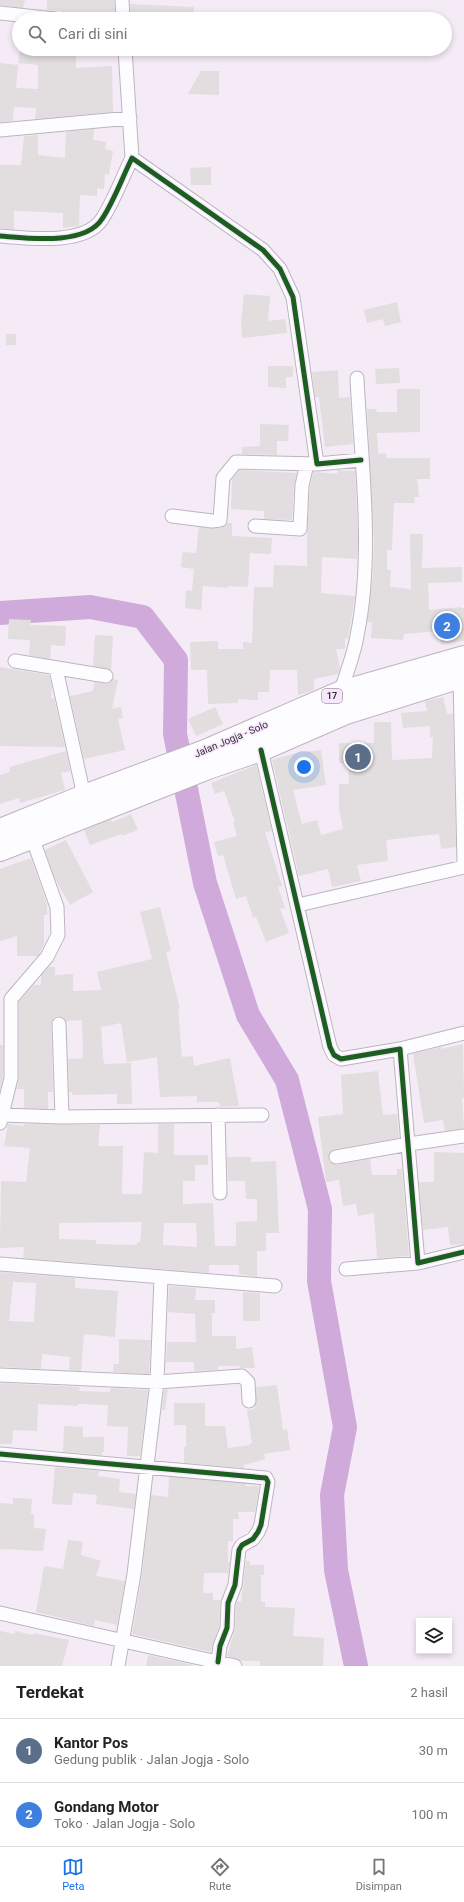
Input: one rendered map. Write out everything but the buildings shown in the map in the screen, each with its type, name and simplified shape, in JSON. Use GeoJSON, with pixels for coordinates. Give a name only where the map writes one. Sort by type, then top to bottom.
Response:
{"type":"FeatureCollection","features":[{"type":"Feature","properties":{"kind":"highway","name":"Jalan Jogja - Solo"},"geometry":{"type":"LineString","coordinates":[[0,850],[32,837],[145,783],[207,759],[341,692],[463,670]]}},
{"type":"Feature","properties":{"kind":"highway","name":"Jalan Jogja - Solo"},"geometry":{"type":"LineString","coordinates":[[207,759],[261,750],[346,713],[463,670]]}},
{"type":"Feature","properties":{"kind":"highway","name":"Jalan Jogja - Solo"},"geometry":{"type":"LineString","coordinates":[[0,830],[84,796],[145,783]]}},
{"type":"Feature","properties":{"kind":"street"},"geometry":{"type":"LineString","coordinates":[[122,0],[123,12]]}},
{"type":"Feature","properties":{"kind":"street"},"geometry":{"type":"LineString","coordinates":[[0,13],[12,14]]}},
{"type":"Feature","properties":{"kind":"street"},"geometry":{"type":"LineString","coordinates":[[0,236],[47,239],[80,235],[102,221],[132,158],[126,56]]}},
{"type":"Feature","properties":{"kind":"street"},"geometry":{"type":"LineString","coordinates":[[0,130],[130,118]]}},
{"type":"Feature","properties":{"kind":"street"},"geometry":{"type":"LineString","coordinates":[[132,158],[258,246],[280,269],[293,297],[312,464],[302,485],[300,529],[255,526]]}},
{"type":"Feature","properties":{"kind":"street"},"geometry":{"type":"LineString","coordinates":[[341,692],[357,637],[363,593],[365,559],[365,510],[357,378]]}},
{"type":"Feature","properties":{"kind":"street"},"geometry":{"type":"LineString","coordinates":[[172,516],[212,521],[220,520],[223,478],[236,462],[312,464],[361,460]]}},
{"type":"Feature","properties":{"kind":"street"},"geometry":{"type":"LineString","coordinates":[[15,660],[56,669],[106,676]]}},
{"type":"Feature","properties":{"kind":"street"},"geometry":{"type":"LineString","coordinates":[[56,669],[84,796]]}},
{"type":"Feature","properties":{"kind":"street"},"geometry":{"type":"LineString","coordinates":[[463,670],[464,864]]}},
{"type":"Feature","properties":{"kind":"street"},"geometry":{"type":"LineString","coordinates":[[261,750],[330,1048],[334,1055],[341,1060],[400,1049],[464,1033]]}},
{"type":"Feature","properties":{"kind":"street"},"geometry":{"type":"LineString","coordinates":[[32,837],[57,907],[58,935],[47,957],[6,1000],[11,1078],[1,1119],[262,1115]]}},
{"type":"Feature","properties":{"kind":"street"},"geometry":{"type":"LineString","coordinates":[[298,905],[464,867]]}},
{"type":"Feature","properties":{"kind":"street"},"geometry":{"type":"LineString","coordinates":[[59,1024],[62,1117]]}},
{"type":"Feature","properties":{"kind":"street"},"geometry":{"type":"LineString","coordinates":[[400,1049],[418,1263]]}},
{"type":"Feature","properties":{"kind":"street"},"geometry":{"type":"LineString","coordinates":[[218,1115],[220,1193]]}},
{"type":"Feature","properties":{"kind":"street"},"geometry":{"type":"LineString","coordinates":[[336,1157],[464,1136]]}},
{"type":"Feature","properties":{"kind":"street"},"geometry":{"type":"LineString","coordinates":[[346,1269],[418,1263],[464,1252]]}},
{"type":"Feature","properties":{"kind":"street"},"geometry":{"type":"LineString","coordinates":[[0,1264],[275,1286]]}},
{"type":"Feature","properties":{"kind":"street"},"geometry":{"type":"LineString","coordinates":[[118,1666],[134,1574],[157,1382],[162,1277]]}},
{"type":"Feature","properties":{"kind":"street"},"geometry":{"type":"LineString","coordinates":[[0,1376],[157,1382],[242,1376],[248,1382],[249,1401]]}},
{"type":"Feature","properties":{"kind":"street"},"geometry":{"type":"LineString","coordinates":[[0,1454],[266,1478],[268,1482],[261,1525],[253,1539],[242,1545],[239,1550],[235,1585],[228,1602],[227,1628],[220,1646],[218,1662]]}},
{"type":"Feature","properties":{"kind":"street"},"geometry":{"type":"LineString","coordinates":[[0,1614],[234,1666]]}},
{"type":"Feature","properties":{"kind":"waterway"},"geometry":{"type":"LineString","coordinates":[[0,613],[90,607],[143,617],[176,660],[175,734],[205,883],[248,1015],[287,1080],[320,1209],[319,1281],[345,1427],[332,1495],[336,1570],[356,1666]]}},
{"type":"Feature","properties":{"kind":"cycle path"},"geometry":{"type":"LineString","coordinates":[[0,236],[40,239],[69,237],[94,228],[106,212],[132,158],[263,250],[280,269],[293,297],[317,464],[361,460]]}},
{"type":"Feature","properties":{"kind":"cycle path"},"geometry":{"type":"LineString","coordinates":[[261,750],[330,1047],[334,1055],[341,1059],[400,1049],[418,1263],[464,1252]]}},
{"type":"Feature","properties":{"kind":"cycle path"},"geometry":{"type":"LineString","coordinates":[[0,1454],[266,1478],[268,1482],[261,1525],[253,1539],[242,1545],[239,1550],[235,1585],[228,1603],[227,1628],[220,1646],[218,1662]]}},
{"type":"Feature","properties":{"kind":"place","name":"Gondang Motor"},"geometry":{"type":"Point","coordinates":[447,626]}},
{"type":"Feature","properties":{"kind":"place","name":"Kantor Pos"},"geometry":{"type":"Point","coordinates":[358,757]}}]}
